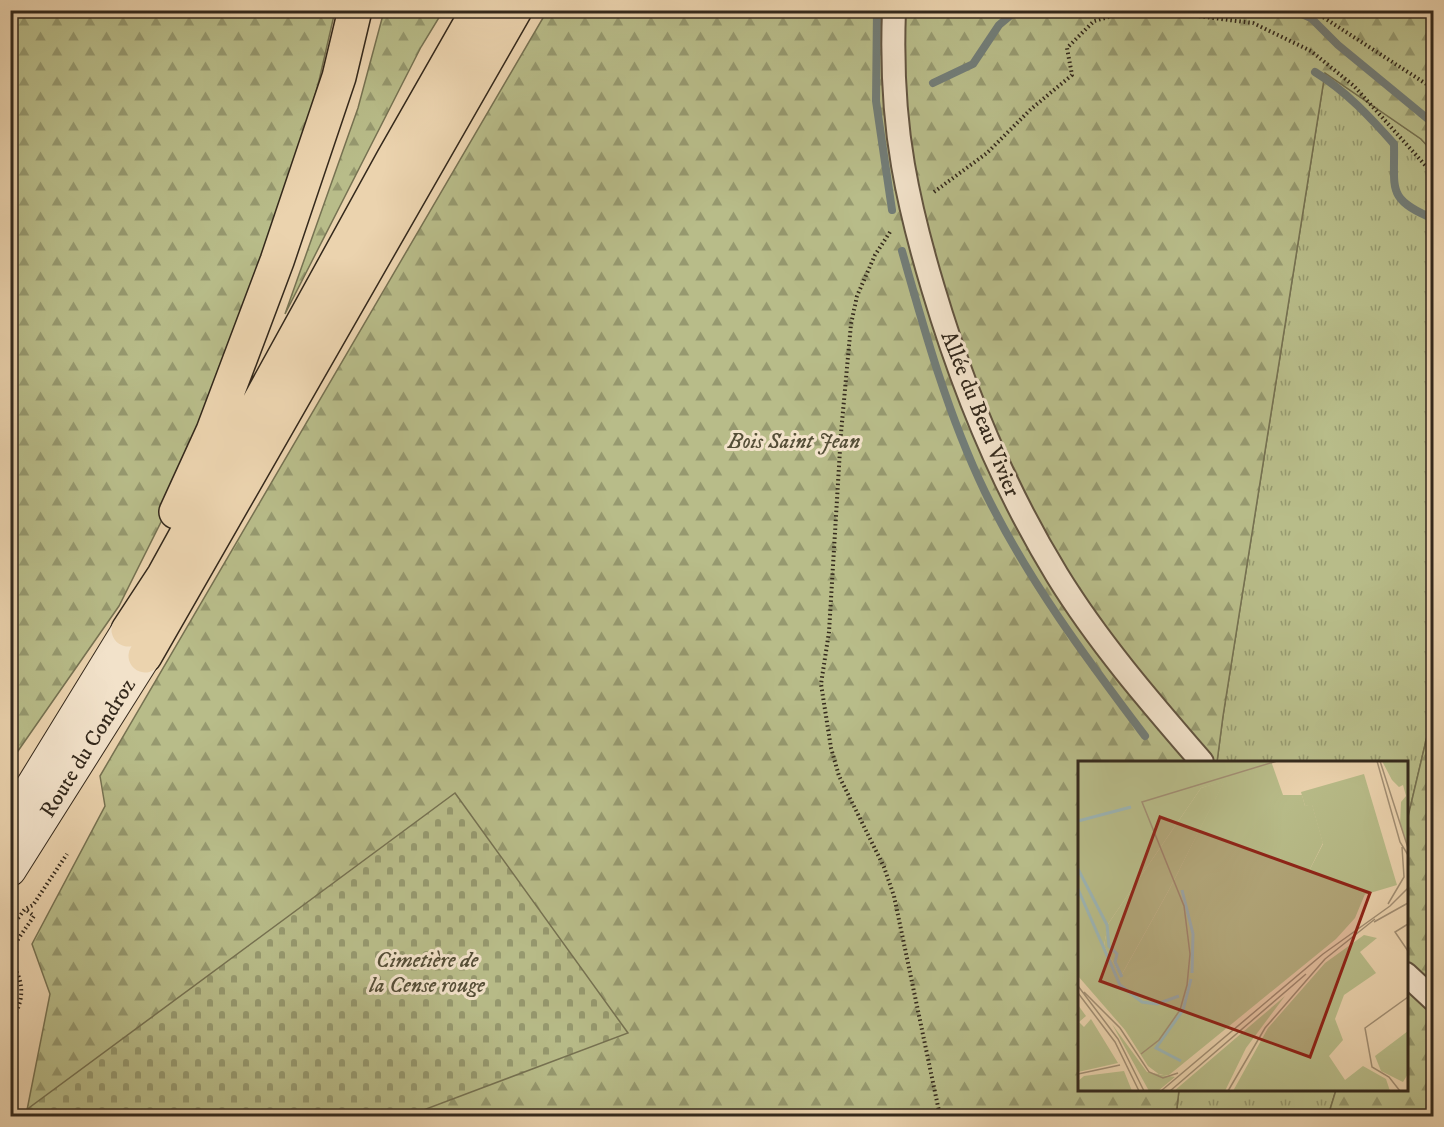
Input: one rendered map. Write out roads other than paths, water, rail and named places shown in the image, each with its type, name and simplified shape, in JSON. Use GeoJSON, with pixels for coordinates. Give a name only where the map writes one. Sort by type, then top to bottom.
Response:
{"type":"FeatureCollection","features":[{"type":"Feature","properties":{"kind":"highway"},"geometry":{"type":"LineString","coordinates":[[137,643],[142,583],[213,431],[277,261],[339,77],[355,10]]}},
{"type":"Feature","properties":{"kind":"highway"},"geometry":{"type":"LineString","coordinates":[[137,643],[164,575],[393,159],[478,10]]}},
{"type":"Feature","properties":{"kind":"highway"},"geometry":{"type":"LineString","coordinates":[[137,643],[515,10]]}},
{"type":"Feature","properties":{"kind":"main road","name":"Route du Condroz"},"geometry":{"type":"LineString","coordinates":[[10,822],[137,643]]}},
{"type":"Feature","properties":{"kind":"main road","name":"Route du Condroz"},"geometry":{"type":"LineString","coordinates":[[10,870],[137,643]]}},
{"type":"Feature","properties":{"kind":"street","name":"Allée du Beau Vivier"},"geometry":{"type":"LineString","coordinates":[[894,10],[895,104],[903,164],[914,218],[940,313],[971,403],[996,462],[1058,576],[1102,641],[1201,761]]}},
{"type":"Feature","properties":{"kind":"street"},"geometry":{"type":"LineString","coordinates":[[1408,975],[1434,1000]]}},
{"type":"Feature","properties":{"kind":"waterway"},"geometry":{"type":"LineString","coordinates":[[877,10],[876,101],[892,210]]}},
{"type":"Feature","properties":{"kind":"waterway"},"geometry":{"type":"LineString","coordinates":[[933,83],[973,64],[999,25],[1017,10]]}},
{"type":"Feature","properties":{"kind":"waterway"},"geometry":{"type":"LineString","coordinates":[[1293,10],[1311,18],[1338,45],[1434,124]]}},
{"type":"Feature","properties":{"kind":"waterway"},"geometry":{"type":"LineString","coordinates":[[1315,72],[1348,96],[1394,144],[1396,191],[1408,205],[1434,219]]}},
{"type":"Feature","properties":{"kind":"waterway"},"geometry":{"type":"LineString","coordinates":[[902,251],[949,404],[985,492],[1039,587],[1080,648],[1145,736]]}},
{"type":"Feature","properties":{"kind":"park label","name":"Bois Saint Jean"},"geometry":{"type":"Point","coordinates":[794,441]}},
{"type":"Feature","properties":{"kind":"park label","name":"Cimetière de la Cense rouge"},"geometry":{"type":"Point","coordinates":[427,972]}}]}
